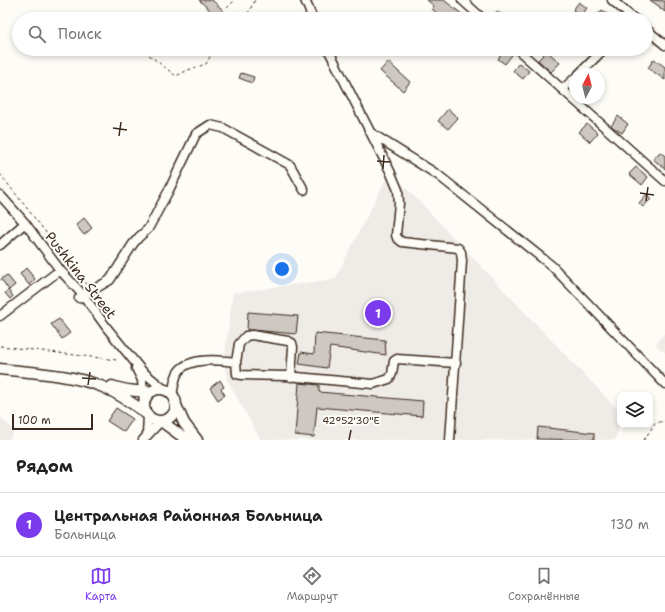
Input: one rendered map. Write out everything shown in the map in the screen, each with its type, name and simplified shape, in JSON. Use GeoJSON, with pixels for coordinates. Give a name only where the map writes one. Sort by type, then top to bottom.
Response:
{"type":"FeatureCollection","features":[{"type":"Feature","properties":{"kind":"main road"},"geometry":{"type":"LineString","coordinates":[[0,365],[72,373],[90,377],[130,391],[161,389],[171,396],[184,422],[197,440]]}},
{"type":"Feature","properties":{"kind":"main road"},"geometry":{"type":"LineString","coordinates":[[0,369],[70,377],[111,390],[130,401],[154,420],[160,421],[187,440]]}},
{"type":"Feature","properties":{"kind":"main road"},"geometry":{"type":"LineString","coordinates":[[148,391],[144,404],[144,408],[148,415]]}},
{"type":"Feature","properties":{"kind":"main road"},"geometry":{"type":"LineString","coordinates":[[160,421],[166,419],[172,414],[171,396]]}},
{"type":"Feature","properties":{"kind":"street"},"geometry":{"type":"LineString","coordinates":[[305,0],[310,12]]}},
{"type":"Feature","properties":{"kind":"street"},"geometry":{"type":"LineString","coordinates":[[462,0],[475,12]]}},
{"type":"Feature","properties":{"kind":"street"},"geometry":{"type":"LineString","coordinates":[[612,0],[626,12]]}},
{"type":"Feature","properties":{"kind":"street"},"geometry":{"type":"LineString","coordinates":[[653,35],[665,45]]}},
{"type":"Feature","properties":{"kind":"street"},"geometry":{"type":"LineString","coordinates":[[332,56],[390,171],[398,190],[399,208],[397,238],[402,242],[458,248],[461,252],[462,261],[450,440]]}},
{"type":"Feature","properties":{"kind":"street"},"geometry":{"type":"LineString","coordinates":[[526,56],[665,181]]}},
{"type":"Feature","properties":{"kind":"street"},"geometry":{"type":"LineString","coordinates":[[585,68],[597,56]]}},
{"type":"Feature","properties":{"kind":"street"},"geometry":{"type":"LineString","coordinates":[[563,89],[569,84]]}},
{"type":"Feature","properties":{"kind":"street"},"geometry":{"type":"LineString","coordinates":[[81,296],[92,291],[114,276],[139,237],[148,229],[196,134],[210,125],[223,128],[290,165],[304,190]]}},
{"type":"Feature","properties":{"kind":"street"},"geometry":{"type":"LineString","coordinates":[[371,133],[438,175],[552,266],[665,384]]}},
{"type":"Feature","properties":{"kind":"street","name":"Pushkina Street"},"geometry":{"type":"LineString","coordinates":[[0,195],[58,272],[81,296],[142,374],[171,396]]}},
{"type":"Feature","properties":{"kind":"street"},"geometry":{"type":"LineString","coordinates":[[0,202],[23,225],[0,246]]}},
{"type":"Feature","properties":{"kind":"street"},"geometry":{"type":"LineString","coordinates":[[0,316],[58,272]]}},
{"type":"Feature","properties":{"kind":"street"},"geometry":{"type":"LineString","coordinates":[[291,376],[292,343],[252,335],[246,336],[239,344],[236,362],[237,374],[242,375],[291,376],[373,384],[388,379],[392,374],[394,361],[397,359],[456,363]]}},
{"type":"Feature","properties":{"kind":"street"},"geometry":{"type":"LineString","coordinates":[[171,396],[179,371],[189,363],[199,361],[236,362]]}},
{"type":"Feature","properties":{"kind":"street"},"geometry":{"type":"LineString","coordinates":[[130,391],[135,390],[140,386],[142,374]]}},
{"type":"Feature","properties":{"kind":"street"},"geometry":{"type":"LineString","coordinates":[[142,374],[148,391]]}},
{"type":"Feature","properties":{"kind":"street"},"geometry":{"type":"LineString","coordinates":[[145,437],[148,415]]}},
{"type":"Feature","properties":{"kind":"street"},"geometry":{"type":"LineString","coordinates":[[145,437],[160,421]]}},
{"type":"Feature","properties":{"kind":"path"},"geometry":{"type":"LineString","coordinates":[[227,8],[236,0]]}},
{"type":"Feature","properties":{"kind":"path"},"geometry":{"type":"LineString","coordinates":[[248,12],[254,0]]}},
{"type":"Feature","properties":{"kind":"path"},"geometry":{"type":"LineString","coordinates":[[150,56],[176,76],[206,64],[210,56]]}},
{"type":"Feature","properties":{"kind":"path"},"geometry":{"type":"LineString","coordinates":[[0,174],[92,291]]}},
{"type":"Feature","properties":{"kind":"path"},"geometry":{"type":"LineString","coordinates":[[0,346],[117,360]]}},
{"type":"Feature","properties":{"kind":"path"},"geometry":{"type":"LineString","coordinates":[[644,440],[655,423],[665,421]]}},
{"type":"Feature","properties":{"kind":"shaded area"},"geometry":{"type":"Polygon","coordinates":[[[390,171],[617,409],[617,428],[619,428],[615,440],[261,440],[227,380],[224,360],[233,293],[335,279],[390,171]]]}},
{"type":"Feature","properties":{"kind":"shaded area"},"geometry":{"type":"Polygon","coordinates":[[[665,333],[665,353],[655,344],[665,333]]]}},
{"type":"Feature","properties":{"kind":"shaded area"},"geometry":{"type":"Polygon","coordinates":[[[0,417],[15,430],[9,440],[0,440],[0,417]]]}},
{"type":"Feature","properties":{"kind":"building"},"geometry":{"type":"Polygon","coordinates":[[[199,0],[212,0],[223,10],[221,12],[212,12],[199,0]]]}},
{"type":"Feature","properties":{"kind":"building"},"geometry":{"type":"Polygon","coordinates":[[[427,0],[444,0],[459,12],[436,12],[432,9],[434,6],[427,0]]]}},
{"type":"Feature","properties":{"kind":"building"},"geometry":{"type":"Polygon","coordinates":[[[650,0],[665,1],[665,12],[660,7],[650,0]]]}},
{"type":"Feature","properties":{"kind":"building"},"geometry":{"type":"Polygon","coordinates":[[[579,2],[587,8],[584,12],[576,12],[573,10],[579,2]]]}},
{"type":"Feature","properties":{"kind":"building"},"geometry":{"type":"Polygon","coordinates":[[[500,56],[511,56],[505,64],[498,59],[500,56]]]}},
{"type":"Feature","properties":{"kind":"building"},"geometry":{"type":"Polygon","coordinates":[[[542,56],[552,56],[560,63],[551,72],[538,60],[542,56]]]}},
{"type":"Feature","properties":{"kind":"building"},"geometry":{"type":"Polygon","coordinates":[[[654,59],[665,67],[665,80],[648,68],[654,59]]]}},
{"type":"Feature","properties":{"kind":"building"},"geometry":{"type":"Polygon","coordinates":[[[388,62],[410,82],[403,91],[380,71],[388,62]]]}},
{"type":"Feature","properties":{"kind":"building"},"geometry":{"type":"Polygon","coordinates":[[[519,63],[529,71],[523,79],[513,71],[519,63]]]}},
{"type":"Feature","properties":{"kind":"building"},"geometry":{"type":"Polygon","coordinates":[[[241,73],[254,77],[252,83],[239,78],[241,73]]]}},
{"type":"Feature","properties":{"kind":"building"},"geometry":{"type":"Polygon","coordinates":[[[448,109],[458,118],[448,129],[438,121],[448,109]]]}},
{"type":"Feature","properties":{"kind":"building"},"geometry":{"type":"Polygon","coordinates":[[[618,116],[628,124],[622,133],[611,126],[618,116]]]}},
{"type":"Feature","properties":{"kind":"building"},"geometry":{"type":"Polygon","coordinates":[[[587,124],[598,133],[590,142],[579,132],[587,124]]]}},
{"type":"Feature","properties":{"kind":"building"},"geometry":{"type":"Polygon","coordinates":[[[660,152],[665,156],[665,169],[653,159],[660,152]]]}},
{"type":"Feature","properties":{"kind":"building"},"geometry":{"type":"Polygon","coordinates":[[[636,167],[648,177],[642,185],[629,174],[636,167]]]}},
{"type":"Feature","properties":{"kind":"building"},"geometry":{"type":"Polygon","coordinates":[[[647,194],[651,199],[643,207],[639,203],[647,194]]]}},
{"type":"Feature","properties":{"kind":"building"},"geometry":{"type":"Polygon","coordinates":[[[84,218],[92,228],[84,235],[76,225],[84,218]]]}},
{"type":"Feature","properties":{"kind":"building"},"geometry":{"type":"Polygon","coordinates":[[[26,268],[35,279],[29,285],[20,274],[26,268]]]}},
{"type":"Feature","properties":{"kind":"building"},"geometry":{"type":"Polygon","coordinates":[[[7,275],[15,285],[9,290],[1,279],[7,275]]]}},
{"type":"Feature","properties":{"kind":"building"},"geometry":{"type":"Polygon","coordinates":[[[8,290],[13,296],[10,299],[5,293],[8,290]]]}},
{"type":"Feature","properties":{"kind":"building"},"geometry":{"type":"Polygon","coordinates":[[[248,312],[298,316],[296,334],[247,330],[248,312]]]}},
{"type":"Feature","properties":{"kind":"building"},"geometry":{"type":"Polygon","coordinates":[[[59,319],[70,333],[62,339],[51,324],[59,319]]]}},
{"type":"Feature","properties":{"kind":"building"},"geometry":{"type":"Polygon","coordinates":[[[315,333],[385,340],[386,355],[330,347],[327,368],[299,364],[301,352],[314,354],[315,333]]]}},
{"type":"Feature","properties":{"kind":"building"},"geometry":{"type":"Polygon","coordinates":[[[220,380],[224,387],[221,389],[225,395],[218,400],[210,388],[220,380]]]}},
{"type":"Feature","properties":{"kind":"building"},"geometry":{"type":"Polygon","coordinates":[[[299,383],[319,385],[319,392],[423,401],[422,416],[317,407],[314,437],[295,435],[299,383]]]}},
{"type":"Feature","properties":{"kind":"building"},"geometry":{"type":"Polygon","coordinates":[[[116,408],[133,419],[124,432],[107,421],[116,408]]]}},
{"type":"Feature","properties":{"kind":"building"},"geometry":{"type":"Polygon","coordinates":[[[538,427],[594,433],[594,440],[537,439],[538,427]]]}},
{"type":"Feature","properties":{"kind":"place","name":"Центральная Районная Больница"},"geometry":{"type":"Point","coordinates":[378,313]}}]}
